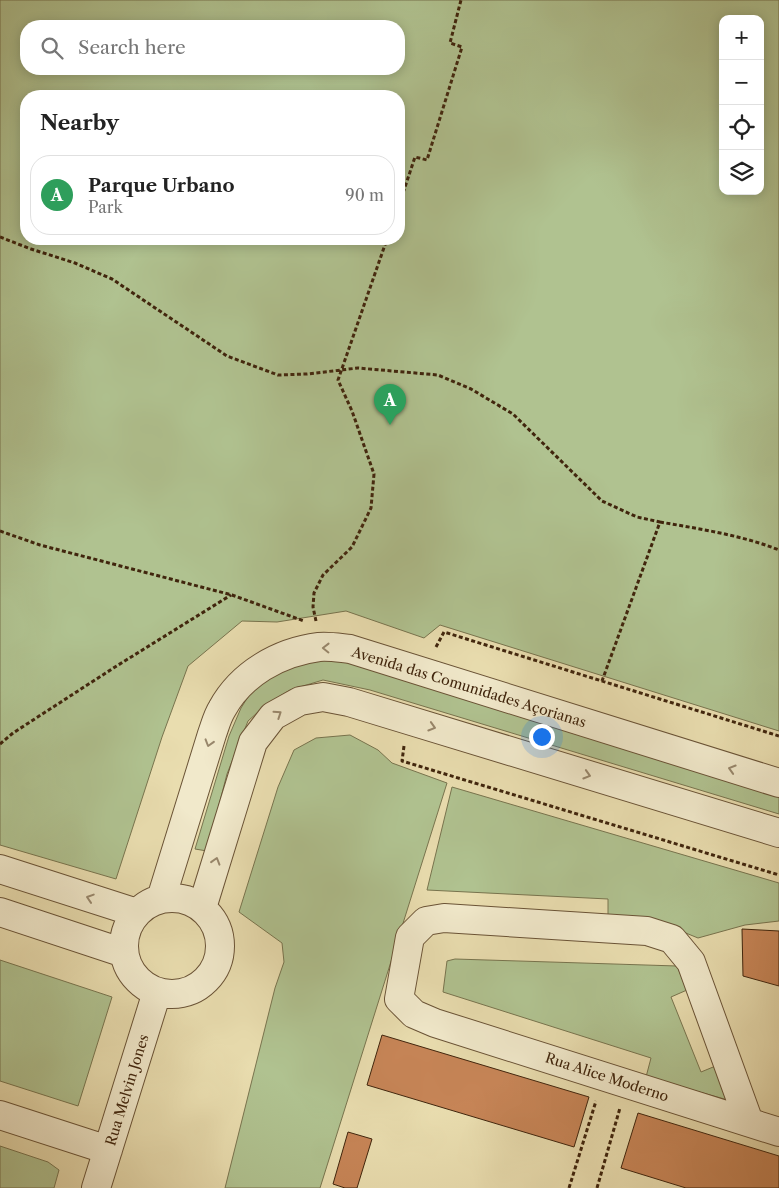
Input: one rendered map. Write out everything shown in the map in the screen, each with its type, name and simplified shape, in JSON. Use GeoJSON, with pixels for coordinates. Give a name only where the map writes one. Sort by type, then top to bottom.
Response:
{"type":"FeatureCollection","features":[{"type":"Feature","properties":{"kind":"street","name":"Avenida das Comunidades Açorianas"},"geometry":{"type":"LineString","coordinates":[[161,899],[212,734],[222,709],[238,687],[258,668],[287,654],[320,647],[350,649],[779,784]]}},
{"type":"Feature","properties":{"kind":"street"},"geometry":{"type":"LineString","coordinates":[[202,908],[253,742],[273,716],[300,701],[323,697],[349,702],[779,834]]}},
{"type":"Feature","properties":{"kind":"street"},"geometry":{"type":"LineString","coordinates":[[0,869],[137,913]]}},
{"type":"Feature","properties":{"kind":"street"},"geometry":{"type":"LineString","coordinates":[[182,898],[202,908],[212,919],[219,932],[221,947],[218,962],[211,975],[201,986],[187,992],[172,994],[157,992],[139,981],[127,964],[124,953],[126,932],[137,913],[148,904],[161,899],[182,898]]}},
{"type":"Feature","properties":{"kind":"street"},"geometry":{"type":"LineString","coordinates":[[0,912],[124,953]]}},
{"type":"Feature","properties":{"kind":"street","name":"Rua Alice Moderno"},"geometry":{"type":"LineString","coordinates":[[749,1122],[691,962],[672,939],[647,931],[444,918],[426,921],[410,937],[399,998],[414,1014],[435,1023],[779,1132]]}},
{"type":"Feature","properties":{"kind":"street","name":"Rua Melvin Jones"},"geometry":{"type":"LineString","coordinates":[[96,1188],[157,992]]}},
{"type":"Feature","properties":{"kind":"street"},"geometry":{"type":"LineString","coordinates":[[0,1115],[108,1150]]}},
{"type":"Feature","properties":{"kind":"path"},"geometry":{"type":"LineString","coordinates":[[405,187],[415,157],[427,160],[462,47],[450,43],[461,0]]}},
{"type":"Feature","properties":{"kind":"path"},"geometry":{"type":"LineString","coordinates":[[0,237],[20,245]]}},
{"type":"Feature","properties":{"kind":"path"},"geometry":{"type":"LineString","coordinates":[[21,245],[75,263],[112,279],[227,356],[278,375],[358,368],[438,375],[471,389],[513,414],[602,501],[637,517],[761,543],[779,550]]}},
{"type":"Feature","properties":{"kind":"path"},"geometry":{"type":"LineString","coordinates":[[316,626],[313,606],[314,593],[324,576],[352,547],[371,508],[374,474],[352,411],[338,380],[385,245]]}},
{"type":"Feature","properties":{"kind":"path"},"geometry":{"type":"LineString","coordinates":[[602,681],[660,522]]}},
{"type":"Feature","properties":{"kind":"path"},"geometry":{"type":"LineString","coordinates":[[0,531],[40,546],[232,595],[307,622]]}},
{"type":"Feature","properties":{"kind":"path"},"geometry":{"type":"LineString","coordinates":[[0,744],[13,732],[232,595]]}},
{"type":"Feature","properties":{"kind":"path"},"geometry":{"type":"LineString","coordinates":[[406,737],[402,761],[779,875]]}},
{"type":"Feature","properties":{"kind":"path"},"geometry":{"type":"LineString","coordinates":[[568,1188],[615,1080]]}},
{"type":"Feature","properties":{"kind":"path"},"geometry":{"type":"LineString","coordinates":[[597,1188],[615,1080]]}},
{"type":"Feature","properties":{"kind":"green space"},"geometry":{"type":"Polygon","coordinates":[[[0,0],[779,0],[779,731],[440,625],[424,638],[346,611],[277,622],[242,621],[188,666],[162,737],[116,879],[0,845],[0,0]]]}},
{"type":"Feature","properties":{"kind":"green space"},"geometry":{"type":"Polygon","coordinates":[[[335,659],[779,793],[779,814],[370,690],[323,680],[290,690],[267,704],[248,721],[227,774],[207,851],[195,849],[229,736],[241,708],[253,689],[278,671],[306,660],[335,659]]]}},
{"type":"Feature","properties":{"kind":"green space"},"geometry":{"type":"Polygon","coordinates":[[[350,735],[378,750],[392,763],[447,783],[320,1188],[225,1188],[275,988],[284,962],[282,943],[239,912],[278,787],[294,750],[316,738],[350,735]]]}},
{"type":"Feature","properties":{"kind":"green space"},"geometry":{"type":"Polygon","coordinates":[[[452,787],[779,883],[779,921],[745,925],[698,938],[659,922],[608,918],[608,899],[427,890],[452,787]]]}},
{"type":"Feature","properties":{"kind":"green space"},"geometry":{"type":"Polygon","coordinates":[[[455,959],[677,966],[687,990],[671,997],[701,1072],[718,1065],[728,1100],[646,1077],[651,1058],[443,992],[447,961],[455,959]]]}},
{"type":"Feature","properties":{"kind":"green space"},"geometry":{"type":"Polygon","coordinates":[[[0,960],[112,997],[78,1106],[0,1081],[0,960]]]}},
{"type":"Feature","properties":{"kind":"green space"},"geometry":{"type":"Polygon","coordinates":[[[0,1146],[48,1162],[59,1170],[54,1188],[0,1188],[0,1146]]]}},
{"type":"Feature","properties":{"kind":"building"},"geometry":{"type":"Polygon","coordinates":[[[742,929],[779,931],[779,986],[743,976],[742,929]]]}},
{"type":"Feature","properties":{"kind":"building"},"geometry":{"type":"Polygon","coordinates":[[[382,1035],[589,1097],[574,1147],[367,1085],[382,1035]]]}},
{"type":"Feature","properties":{"kind":"building"},"geometry":{"type":"Polygon","coordinates":[[[638,1113],[779,1156],[779,1188],[686,1188],[621,1168],[638,1113]]]}},
{"type":"Feature","properties":{"kind":"building"},"geometry":{"type":"Polygon","coordinates":[[[348,1132],[372,1139],[357,1188],[345,1188],[333,1184],[348,1132]]]}},
{"type":"Feature","properties":{"kind":"place","name":"Parque Urbano"},"geometry":{"type":"Point","coordinates":[390,425]}}]}
